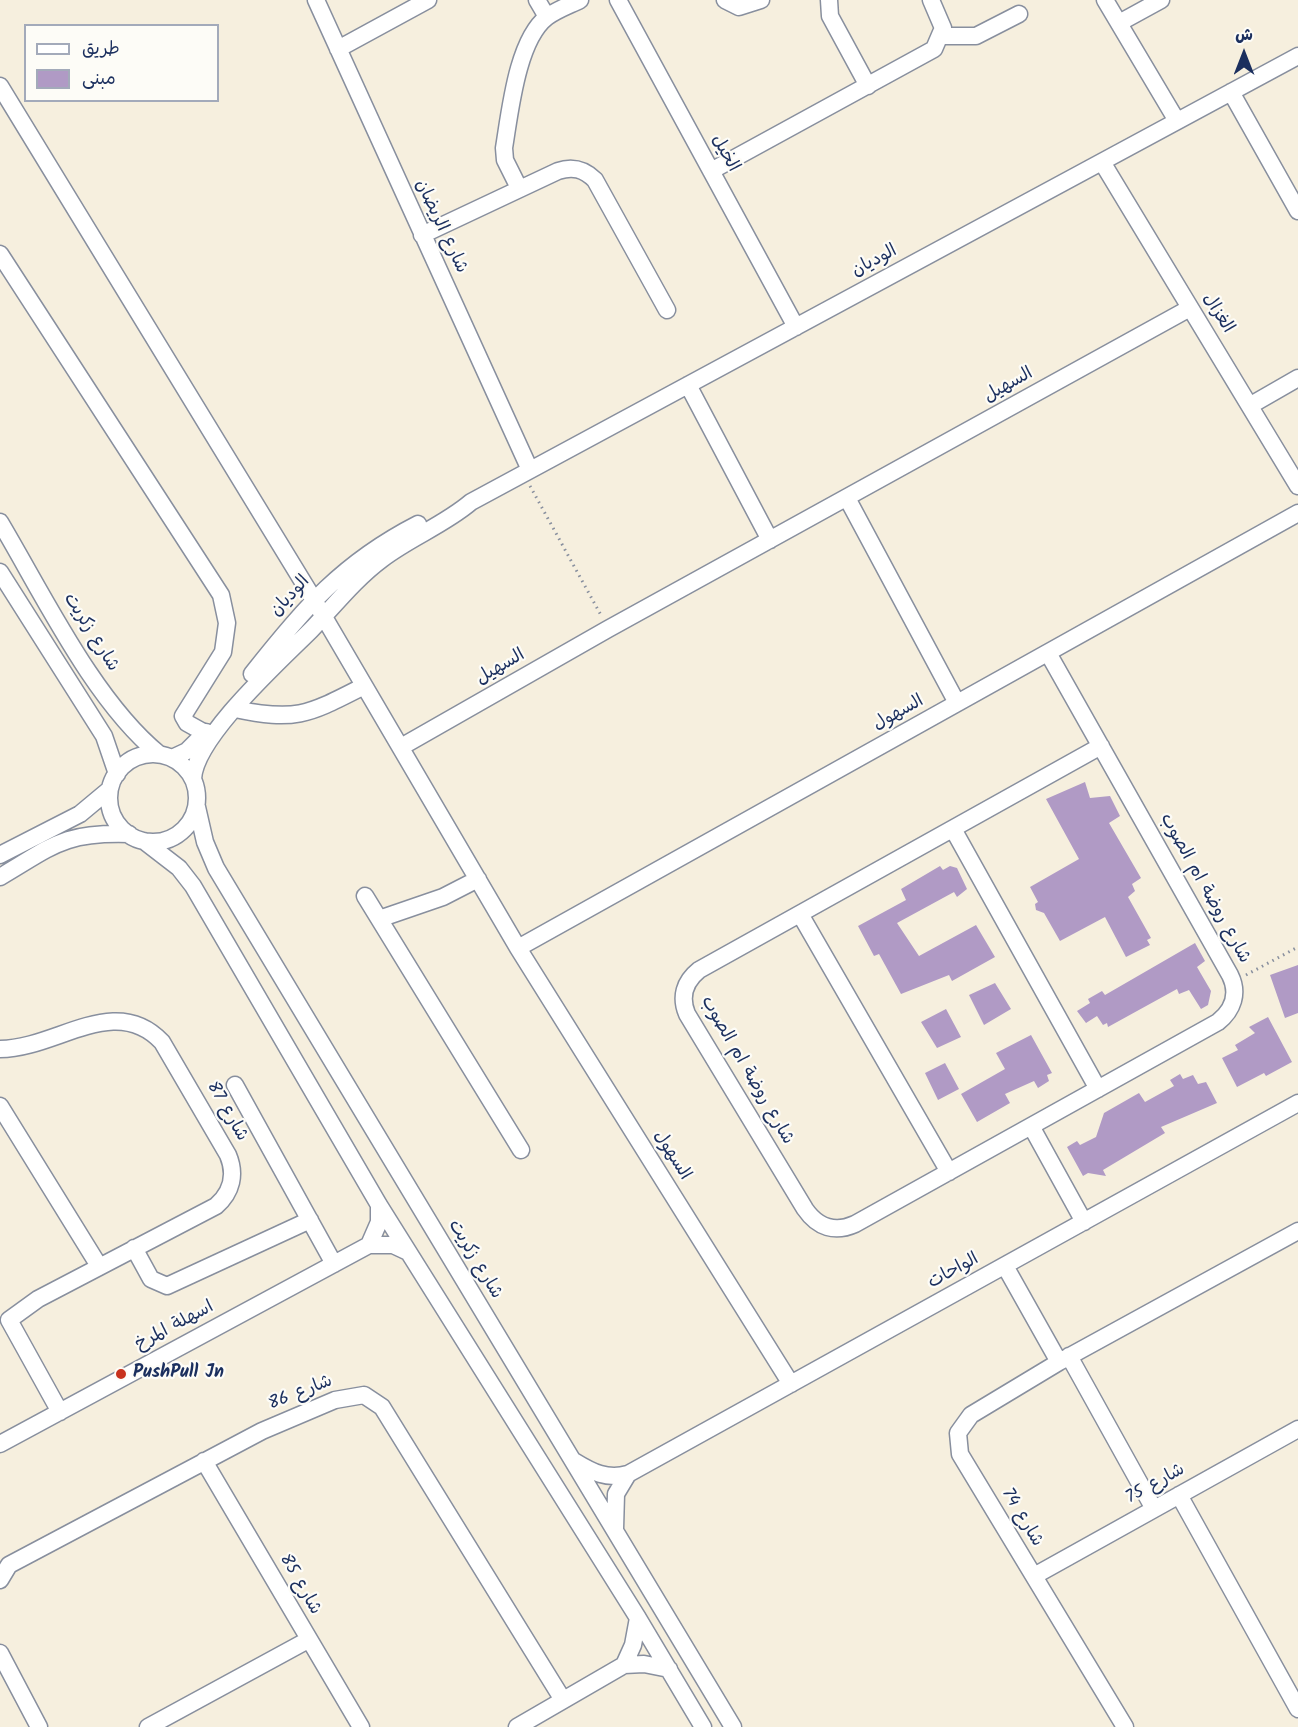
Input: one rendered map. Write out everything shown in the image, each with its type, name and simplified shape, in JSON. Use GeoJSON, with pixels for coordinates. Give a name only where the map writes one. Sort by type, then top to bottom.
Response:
{"type":"FeatureCollection","features":[{"type":"Feature","properties":{"kind":"street","name":"شارع الريضان"},"geometry":{"type":"LineString","coordinates":[[316,0],[527,472]]}},
{"type":"Feature","properties":{"kind":"street"},"geometry":{"type":"LineString","coordinates":[[339,50],[428,0]]}},
{"type":"Feature","properties":{"kind":"street"},"geometry":{"type":"LineString","coordinates":[[537,0],[547,17]]}},
{"type":"Feature","properties":{"kind":"street"},"geometry":{"type":"LineString","coordinates":[[519,188],[505,160],[504,148],[524,55],[534,32],[547,17],[580,0]]}},
{"type":"Feature","properties":{"kind":"street","name":"الخيل"},"geometry":{"type":"LineString","coordinates":[[618,0],[796,327]]}},
{"type":"Feature","properties":{"kind":"street"},"geometry":{"type":"LineString","coordinates":[[725,0],[739,7],[761,0]]}},
{"type":"Feature","properties":{"kind":"street"},"geometry":{"type":"LineString","coordinates":[[829,0],[830,16],[868,86]]}},
{"type":"Feature","properties":{"kind":"street"},"geometry":{"type":"LineString","coordinates":[[711,171],[934,49],[942,36],[942,21],[931,0]]}},
{"type":"Feature","properties":{"kind":"street"},"geometry":{"type":"LineString","coordinates":[[1106,0],[1177,121]]}},
{"type":"Feature","properties":{"kind":"street"},"geometry":{"type":"LineString","coordinates":[[1119,23],[1161,0]]}},
{"type":"Feature","properties":{"kind":"street"},"geometry":{"type":"LineString","coordinates":[[942,36],[976,36],[1019,14]]}},
{"type":"Feature","properties":{"kind":"street","name":"الوديان"},"geometry":{"type":"LineString","coordinates":[[193,779],[204,747],[265,673],[351,587],[384,558],[471,502],[1298,56]]}},
{"type":"Feature","properties":{"kind":"street"},"geometry":{"type":"LineString","coordinates":[[0,86],[314,600],[401,747]]}},
{"type":"Feature","properties":{"kind":"street"},"geometry":{"type":"LineString","coordinates":[[1231,92],[1298,211]]}},
{"type":"Feature","properties":{"kind":"street","name":"الغزال"},"geometry":{"type":"LineString","coordinates":[[1102,162],[1298,486]]}},
{"type":"Feature","properties":{"kind":"street"},"geometry":{"type":"LineString","coordinates":[[422,235],[519,188],[574,168],[589,174],[595,180],[667,310]]}},
{"type":"Feature","properties":{"kind":"street"},"geometry":{"type":"LineString","coordinates":[[0,254],[221,595],[227,623],[223,652],[183,716],[187,723],[205,733]]}},
{"type":"Feature","properties":{"kind":"street","name":"السهيل"},"geometry":{"type":"LineString","coordinates":[[401,747],[608,629],[1190,308]]}},
{"type":"Feature","properties":{"kind":"street"},"geometry":{"type":"LineString","coordinates":[[1251,405],[1298,378]]}},
{"type":"Feature","properties":{"kind":"street"},"geometry":{"type":"LineString","coordinates":[[688,385],[770,540]]}},
{"type":"Feature","properties":{"kind":"street"},"geometry":{"type":"LineString","coordinates":[[847,498],[957,703]]}},
{"type":"Feature","properties":{"kind":"street","name":"الوديان"},"geometry":{"type":"LineString","coordinates":[[166,756],[187,752],[314,600],[337,577],[371,549],[441,513],[471,502]]}},
{"type":"Feature","properties":{"kind":"street","name":"السهول"},"geometry":{"type":"LineString","coordinates":[[518,948],[1298,513]]}},
{"type":"Feature","properties":{"kind":"street","name":"شارع زكريت"},"geometry":{"type":"LineString","coordinates":[[0,522],[92,675],[128,726],[166,756]]}},
{"type":"Feature","properties":{"kind":"street"},"geometry":{"type":"LineString","coordinates":[[0,572],[104,736],[113,781],[113,814],[129,834]]}},
{"type":"Feature","properties":{"kind":"street","name":"شارع روضة ام الصوب"},"geometry":{"type":"LineString","coordinates":[[1048,652],[1101,746],[1233,981],[1233,1001],[1223,1018],[846,1228],[837,1229],[818,1224],[805,1209],[687,1014],[683,998],[687,982],[692,975],[1101,746]]}},
{"type":"Feature","properties":{"kind":"street"},"geometry":{"type":"LineString","coordinates":[[235,709],[276,717],[300,714],[324,707],[364,686]]}},
{"type":"Feature","properties":{"kind":"street","name":"السهول"},"geometry":{"type":"LineString","coordinates":[[401,747],[518,948],[791,1384]]}},
{"type":"Feature","properties":{"kind":"street"},"geometry":{"type":"LineString","coordinates":[[0,877],[36,845],[80,814],[140,756],[166,756],[181,763],[193,779],[196,807],[186,827],[178,834],[156,842],[144,841]]}},
{"type":"Feature","properties":{"kind":"street","name":"شارع زكريت"},"geometry":{"type":"LineString","coordinates":[[196,807],[205,842],[216,868],[734,1727]]}},
{"type":"Feature","properties":{"kind":"street"},"geometry":{"type":"LineString","coordinates":[[953,829],[1098,1089]]}},
{"type":"Feature","properties":{"kind":"street"},"geometry":{"type":"LineString","coordinates":[[0,855],[71,838],[106,833],[129,834],[144,841],[171,860],[193,885],[408,1252],[638,1618],[702,1727]]}},
{"type":"Feature","properties":{"kind":"street"},"geometry":{"type":"LineString","coordinates":[[379,919],[443,897],[478,879]]}},
{"type":"Feature","properties":{"kind":"street"},"geometry":{"type":"LineString","coordinates":[[365,896],[520,1150]]}},
{"type":"Feature","properties":{"kind":"street"},"geometry":{"type":"LineString","coordinates":[[800,914],[950,1172]]}},
{"type":"Feature","properties":{"kind":"street","name":"شارع 87"},"geometry":{"type":"LineString","coordinates":[[1,1046],[35,1044],[115,1020],[136,1023],[162,1042],[228,1155],[232,1179],[227,1194],[216,1206],[31,1302],[4,1323],[60,1412]]}},
{"type":"Feature","properties":{"kind":"street"},"geometry":{"type":"LineString","coordinates":[[236,1085],[334,1264]]}},
{"type":"Feature","properties":{"kind":"street","name":"الواحات"},"geometry":{"type":"LineString","coordinates":[[570,1458],[598,1475],[613,1477],[628,1474],[1298,1103]]}},
{"type":"Feature","properties":{"kind":"street"},"geometry":{"type":"LineString","coordinates":[[0,1106],[99,1266]]}},
{"type":"Feature","properties":{"kind":"street"},"geometry":{"type":"LineString","coordinates":[[1031,1126],[1084,1222]]}},
{"type":"Feature","properties":{"kind":"street"},"geometry":{"type":"LineString","coordinates":[[380,1205],[376,1230],[369,1245],[393,1245],[408,1252]]}},
{"type":"Feature","properties":{"kind":"street"},"geometry":{"type":"LineString","coordinates":[[134,1248],[151,1279],[167,1286],[310,1220]]}},
{"type":"Feature","properties":{"kind":"street","name":"شارع 74"},"geometry":{"type":"LineString","coordinates":[[1125,1727],[960,1454],[957,1440],[961,1426],[971,1415],[1064,1359],[1298,1231]]}},
{"type":"Feature","properties":{"kind":"street","name":"اسهلة المرخ"},"geometry":{"type":"LineString","coordinates":[[0,1444],[369,1245]]}},
{"type":"Feature","properties":{"kind":"street"},"geometry":{"type":"LineString","coordinates":[[1005,1266],[1154,1509]]}},
{"type":"Feature","properties":{"kind":"street","name":"شارع 86"},"geometry":{"type":"LineString","coordinates":[[0,1580],[9,1565],[262,1431],[340,1398],[364,1395],[373,1399],[381,1407],[563,1700]]}},
{"type":"Feature","properties":{"kind":"street","name":"شارع 75"},"geometry":{"type":"LineString","coordinates":[[1034,1576],[1298,1429]]}},
{"type":"Feature","properties":{"kind":"street","name":"شارع 85"},"geometry":{"type":"LineString","coordinates":[[204,1461],[308,1640],[362,1727]]}},
{"type":"Feature","properties":{"kind":"street"},"geometry":{"type":"LineString","coordinates":[[615,1531],[614,1502],[619,1487],[628,1474]]}},
{"type":"Feature","properties":{"kind":"street"},"geometry":{"type":"LineString","coordinates":[[1179,1495],[1298,1709]]}},
{"type":"Feature","properties":{"kind":"street"},"geometry":{"type":"LineString","coordinates":[[624,1665],[633,1645],[638,1618]]}},
{"type":"Feature","properties":{"kind":"street"},"geometry":{"type":"LineString","coordinates":[[148,1727],[308,1640]]}},
{"type":"Feature","properties":{"kind":"street"},"geometry":{"type":"LineString","coordinates":[[0,1653],[39,1727]]}},
{"type":"Feature","properties":{"kind":"street"},"geometry":{"type":"LineString","coordinates":[[517,1727],[624,1665],[644,1664],[669,1670]]}},
{"type":"Feature","properties":{"kind":"path"},"geometry":{"type":"LineString","coordinates":[[527,472],[608,629]]}},
{"type":"Feature","properties":{"kind":"path"},"geometry":{"type":"LineString","coordinates":[[1233,981],[1298,947]]}},
{"type":"Feature","properties":{"kind":"building"},"geometry":{"type":"Polygon","coordinates":[[[1085,782],[1090,798],[1110,796],[1120,816],[1109,823],[1141,878],[1132,884],[1135,891],[1128,897],[1151,938],[1147,940],[1150,945],[1126,957],[1105,917],[1060,941],[1044,913],[1036,910],[1035,904],[1038,902],[1030,887],[1079,859],[1046,799],[1085,782]]]}},
{"type":"Feature","properties":{"kind":"building"},"geometry":{"type":"Polygon","coordinates":[[[940,866],[943,870],[950,866],[957,868],[967,889],[957,897],[954,892],[897,923],[919,956],[976,925],[995,957],[952,981],[949,975],[901,994],[879,954],[874,956],[858,926],[906,900],[901,889],[940,866]]]}},
{"type":"Feature","properties":{"kind":"building"},"geometry":{"type":"Polygon","coordinates":[[[1195,943],[1205,961],[1197,967],[1211,991],[1208,1005],[1201,1009],[1189,990],[1179,994],[1177,989],[1108,1027],[1107,1023],[1103,1025],[1097,1016],[1086,1023],[1077,1011],[1090,1003],[1088,999],[1102,991],[1105,995],[1195,943]]]}},
{"type":"Feature","properties":{"kind":"building"},"geometry":{"type":"Polygon","coordinates":[[[1298,965],[1298,1013],[1285,1018],[1270,975],[1298,965]]]}},
{"type":"Feature","properties":{"kind":"building"},"geometry":{"type":"Polygon","coordinates":[[[995,983],[1011,1009],[984,1025],[969,995],[995,983]]]}},
{"type":"Feature","properties":{"kind":"building"},"geometry":{"type":"Polygon","coordinates":[[[946,1009],[961,1037],[937,1048],[921,1022],[946,1009]]]}},
{"type":"Feature","properties":{"kind":"building"},"geometry":{"type":"Polygon","coordinates":[[[1268,1017],[1292,1062],[1266,1076],[1264,1073],[1237,1087],[1222,1058],[1238,1050],[1235,1045],[1255,1033],[1249,1027],[1268,1017]]]}},
{"type":"Feature","properties":{"kind":"building"},"geometry":{"type":"Polygon","coordinates":[[[1031,1035],[1052,1073],[1047,1075],[1049,1081],[1038,1088],[1034,1081],[1005,1094],[1010,1103],[977,1122],[961,1094],[1005,1069],[996,1053],[1031,1035]]]}},
{"type":"Feature","properties":{"kind":"building"},"geometry":{"type":"Polygon","coordinates":[[[945,1063],[959,1089],[938,1100],[925,1073],[945,1063]]]}},
{"type":"Feature","properties":{"kind":"building"},"geometry":{"type":"Polygon","coordinates":[[[1180,1074],[1183,1079],[1193,1075],[1198,1084],[1206,1082],[1217,1103],[1161,1127],[1165,1133],[1103,1170],[1106,1176],[1088,1173],[1083,1176],[1067,1147],[1077,1141],[1080,1145],[1096,1137],[1104,1113],[1139,1093],[1145,1102],[1174,1086],[1170,1080],[1180,1074]]]}},
{"type":"Feature","properties":{"kind":"place","name":"PushPull Jn"},"geometry":{"type":"Point","coordinates":[121,1374]}}]}
